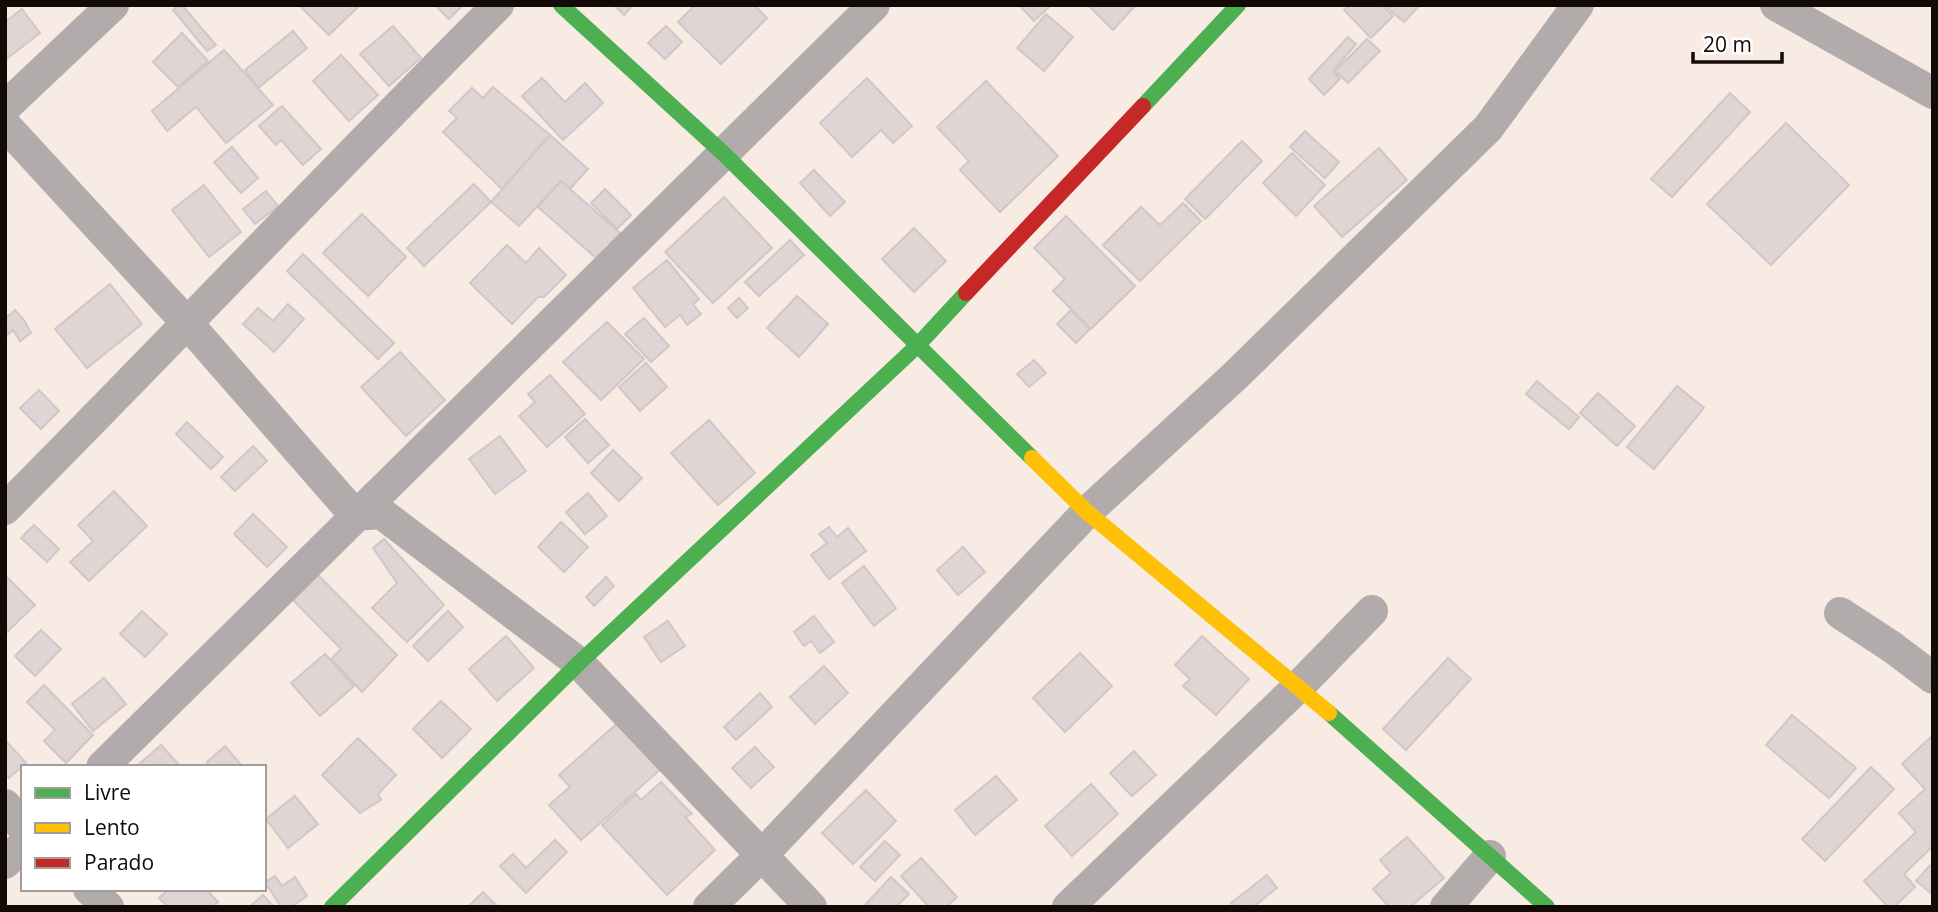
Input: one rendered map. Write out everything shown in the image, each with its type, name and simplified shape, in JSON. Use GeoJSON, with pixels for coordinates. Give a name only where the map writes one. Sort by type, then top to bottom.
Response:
{"type":"FeatureCollection","features":[{"type":"Feature","properties":{"kind":"street"},"geometry":{"type":"LineString","coordinates":[[5,107],[113,5]]}},
{"type":"Feature","properties":{"kind":"street"},"geometry":{"type":"LineString","coordinates":[[5,509],[188,324],[363,140],[498,5]]}},
{"type":"Feature","properties":{"kind":"street"},"geometry":{"type":"LineString","coordinates":[[561,5],[723,153],[1087,512],[1299,685],[1547,907]]}},
{"type":"Feature","properties":{"kind":"street"},"geometry":{"type":"LineString","coordinates":[[104,765],[874,5]]}},
{"type":"Feature","properties":{"kind":"street"},"geometry":{"type":"LineString","coordinates":[[332,907],[579,663],[917,346],[1238,5]]}},
{"type":"Feature","properties":{"kind":"street"},"geometry":{"type":"LineString","coordinates":[[709,907],[763,854],[1087,512],[1235,376],[1488,128],[1578,5]]}},
{"type":"Feature","properties":{"kind":"street"},"geometry":{"type":"LineString","coordinates":[[1776,5],[1933,93]]}},
{"type":"Feature","properties":{"kind":"street"},"geometry":{"type":"LineString","coordinates":[[5,125],[188,324],[355,515]]}},
{"type":"Feature","properties":{"kind":"street"},"geometry":{"type":"LineString","coordinates":[[355,515],[382,513],[579,663],[811,907]]}},
{"type":"Feature","properties":{"kind":"street"},"geometry":{"type":"LineString","coordinates":[[1068,907],[1372,611]]}},
{"type":"Feature","properties":{"kind":"street"},"geometry":{"type":"LineString","coordinates":[[1840,613],[1933,678]]}},
{"type":"Feature","properties":{"kind":"street"},"geometry":{"type":"LineString","coordinates":[[5,805],[21,825]]}},
{"type":"Feature","properties":{"kind":"street"},"geometry":{"type":"LineString","coordinates":[[5,863],[21,847]]}},
{"type":"Feature","properties":{"kind":"street"},"geometry":{"type":"LineString","coordinates":[[1446,907],[1490,856]]}},
{"type":"Feature","properties":{"kind":"street"},"geometry":{"type":"LineString","coordinates":[[91,891],[108,907]]}},
{"type":"Feature","properties":{"kind":"building"},"geometry":{"type":"Polygon","coordinates":[[[182,5],[216,45],[207,51],[173,10],[182,5]]]}},
{"type":"Feature","properties":{"kind":"building"},"geometry":{"type":"Polygon","coordinates":[[[299,5],[360,5],[329,35],[299,5]]]}},
{"type":"Feature","properties":{"kind":"building"},"geometry":{"type":"Polygon","coordinates":[[[435,5],[463,5],[449,19],[435,5]]]}},
{"type":"Feature","properties":{"kind":"building"},"geometry":{"type":"Polygon","coordinates":[[[614,5],[633,5],[624,15],[614,5]]]}},
{"type":"Feature","properties":{"kind":"building"},"geometry":{"type":"Polygon","coordinates":[[[695,5],[754,5],[767,18],[721,64],[678,22],[695,5]]]}},
{"type":"Feature","properties":{"kind":"building"},"geometry":{"type":"Polygon","coordinates":[[[1019,5],[1051,5],[1034,21],[1019,5]]]}},
{"type":"Feature","properties":{"kind":"building"},"geometry":{"type":"Polygon","coordinates":[[[1088,5],[1136,5],[1113,30],[1088,5]]]}},
{"type":"Feature","properties":{"kind":"building"},"geometry":{"type":"Polygon","coordinates":[[[1350,5],[1381,5],[1393,16],[1371,38],[1344,10],[1350,5]]]}},
{"type":"Feature","properties":{"kind":"building"},"geometry":{"type":"Polygon","coordinates":[[[1384,5],[1420,5],[1404,22],[1384,5]]]}},
{"type":"Feature","properties":{"kind":"building"},"geometry":{"type":"Polygon","coordinates":[[[22,9],[40,33],[5,60],[5,22],[22,9]]]}},
{"type":"Feature","properties":{"kind":"building"},"geometry":{"type":"Polygon","coordinates":[[[1046,14],[1073,37],[1044,71],[1017,48],[1046,14]]]}},
{"type":"Feature","properties":{"kind":"building"},"geometry":{"type":"Polygon","coordinates":[[[393,26],[421,58],[389,86],[360,54],[393,26]]]}},
{"type":"Feature","properties":{"kind":"building"},"geometry":{"type":"Polygon","coordinates":[[[666,26],[682,42],[665,59],[648,43],[666,26]]]}},
{"type":"Feature","properties":{"kind":"building"},"geometry":{"type":"Polygon","coordinates":[[[293,31],[307,48],[258,88],[245,70],[293,31]]]}},
{"type":"Feature","properties":{"kind":"building"},"geometry":{"type":"Polygon","coordinates":[[[182,33],[208,61],[178,87],[153,62],[182,33]]]}},
{"type":"Feature","properties":{"kind":"building"},"geometry":{"type":"Polygon","coordinates":[[[1348,37],[1356,44],[1333,71],[1340,79],[1324,95],[1309,79],[1348,37]]]}},
{"type":"Feature","properties":{"kind":"building"},"geometry":{"type":"Polygon","coordinates":[[[1367,39],[1380,51],[1348,83],[1335,71],[1367,39]]]}},
{"type":"Feature","properties":{"kind":"building"},"geometry":{"type":"Polygon","coordinates":[[[224,50],[273,105],[226,143],[196,107],[167,131],[152,111],[224,50]]]}},
{"type":"Feature","properties":{"kind":"building"},"geometry":{"type":"Polygon","coordinates":[[[341,55],[378,95],[349,121],[313,81],[341,55]]]}},
{"type":"Feature","properties":{"kind":"building"},"geometry":{"type":"Polygon","coordinates":[[[542,78],[565,102],[585,83],[603,103],[563,140],[522,96],[542,78]]]}},
{"type":"Feature","properties":{"kind":"building"},"geometry":{"type":"Polygon","coordinates":[[[867,78],[912,126],[893,143],[881,130],[852,157],[820,123],[867,78]]]}},
{"type":"Feature","properties":{"kind":"building"},"geometry":{"type":"Polygon","coordinates":[[[986,81],[1058,156],[1000,212],[960,170],[969,161],[937,127],[986,81]]]}},
{"type":"Feature","properties":{"kind":"building"},"geometry":{"type":"Polygon","coordinates":[[[493,87],[550,135],[502,189],[443,132],[457,118],[449,111],[472,88],[483,98],[493,87]]]}},
{"type":"Feature","properties":{"kind":"building"},"geometry":{"type":"Polygon","coordinates":[[[1730,93],[1750,112],[1672,197],[1651,179],[1730,93]]]}},
{"type":"Feature","properties":{"kind":"building"},"geometry":{"type":"Polygon","coordinates":[[[282,106],[321,149],[303,165],[281,140],[276,145],[259,126],[282,106]]]}},
{"type":"Feature","properties":{"kind":"building"},"geometry":{"type":"Polygon","coordinates":[[[1786,123],[1849,185],[1771,265],[1707,204],[1786,123]]]}},
{"type":"Feature","properties":{"kind":"building"},"geometry":{"type":"Polygon","coordinates":[[[1305,131],[1339,162],[1325,178],[1290,147],[1305,131]]]}},
{"type":"Feature","properties":{"kind":"building"},"geometry":{"type":"Polygon","coordinates":[[[550,135],[588,169],[570,189],[561,181],[519,226],[491,202],[550,135]]]}},
{"type":"Feature","properties":{"kind":"building"},"geometry":{"type":"Polygon","coordinates":[[[1242,141],[1262,161],[1205,219],[1185,199],[1242,141]]]}},
{"type":"Feature","properties":{"kind":"building"},"geometry":{"type":"Polygon","coordinates":[[[232,147],[258,178],[241,193],[214,162],[232,147]]]}},
{"type":"Feature","properties":{"kind":"building"},"geometry":{"type":"Polygon","coordinates":[[[1379,148],[1407,180],[1342,237],[1314,206],[1379,148]]]}},
{"type":"Feature","properties":{"kind":"building"},"geometry":{"type":"Polygon","coordinates":[[[1292,153],[1325,185],[1296,216],[1263,183],[1292,153]]]}},
{"type":"Feature","properties":{"kind":"building"},"geometry":{"type":"Polygon","coordinates":[[[814,170],[845,202],[830,216],[800,183],[814,170]]]}},
{"type":"Feature","properties":{"kind":"building"},"geometry":{"type":"Polygon","coordinates":[[[561,181],[620,233],[597,259],[538,207],[561,181]]]}},
{"type":"Feature","properties":{"kind":"building"},"geometry":{"type":"Polygon","coordinates":[[[474,184],[491,202],[424,266],[407,248],[474,184]]]}},
{"type":"Feature","properties":{"kind":"building"},"geometry":{"type":"Polygon","coordinates":[[[204,185],[241,232],[209,257],[172,210],[204,185]]]}},
{"type":"Feature","properties":{"kind":"building"},"geometry":{"type":"Polygon","coordinates":[[[605,189],[631,215],[617,229],[591,203],[605,189]]]}},
{"type":"Feature","properties":{"kind":"building"},"geometry":{"type":"Polygon","coordinates":[[[266,191],[278,206],[255,224],[243,209],[266,191]]]}},
{"type":"Feature","properties":{"kind":"building"},"geometry":{"type":"Polygon","coordinates":[[[724,197],[772,248],[713,303],[665,252],[724,197]]]}},
{"type":"Feature","properties":{"kind":"building"},"geometry":{"type":"Polygon","coordinates":[[[1183,203],[1201,221],[1140,281],[1103,245],[1141,207],[1160,225],[1183,203]]]}},
{"type":"Feature","properties":{"kind":"building"},"geometry":{"type":"Polygon","coordinates":[[[362,214],[406,257],[368,296],[323,253],[362,214]]]}},
{"type":"Feature","properties":{"kind":"building"},"geometry":{"type":"Polygon","coordinates":[[[1066,216],[1135,286],[1091,329],[1053,291],[1065,279],[1034,248],[1066,216]]]}},
{"type":"Feature","properties":{"kind":"building"},"geometry":{"type":"Polygon","coordinates":[[[914,228],[946,261],[914,292],[882,259],[914,228]]]}},
{"type":"Feature","properties":{"kind":"building"},"geometry":{"type":"Polygon","coordinates":[[[790,240],[804,255],[759,296],[745,282],[790,240]]]}},
{"type":"Feature","properties":{"kind":"building"},"geometry":{"type":"Polygon","coordinates":[[[507,245],[526,263],[539,248],[566,275],[544,297],[538,297],[512,324],[470,283],[507,245]]]}},
{"type":"Feature","properties":{"kind":"building"},"geometry":{"type":"Polygon","coordinates":[[[303,254],[394,343],[378,359],[287,271],[303,254]]]}},
{"type":"Feature","properties":{"kind":"building"},"geometry":{"type":"Polygon","coordinates":[[[667,260],[699,299],[693,304],[701,314],[687,325],[680,315],[665,327],[633,288],[667,260]]]}},
{"type":"Feature","properties":{"kind":"building"},"geometry":{"type":"Polygon","coordinates":[[[110,284],[142,324],[87,368],[55,329],[110,284]]]}},
{"type":"Feature","properties":{"kind":"building"},"geometry":{"type":"Polygon","coordinates":[[[797,296],[828,324],[799,357],[767,328],[797,296]]]}},
{"type":"Feature","properties":{"kind":"building"},"geometry":{"type":"Polygon","coordinates":[[[739,298],[748,308],[737,318],[728,308],[739,298]]]}},
{"type":"Feature","properties":{"kind":"building"},"geometry":{"type":"Polygon","coordinates":[[[288,304],[304,319],[274,352],[243,324],[258,308],[273,321],[288,304]]]}},
{"type":"Feature","properties":{"kind":"building"},"geometry":{"type":"Polygon","coordinates":[[[15,310],[31,333],[20,341],[13,330],[5,337],[5,319],[15,310]]]}},
{"type":"Feature","properties":{"kind":"building"},"geometry":{"type":"Polygon","coordinates":[[[1071,310],[1090,329],[1076,343],[1057,324],[1071,310]]]}},
{"type":"Feature","properties":{"kind":"building"},"geometry":{"type":"Polygon","coordinates":[[[644,318],[669,346],[651,362],[625,334],[644,318]]]}},
{"type":"Feature","properties":{"kind":"building"},"geometry":{"type":"Polygon","coordinates":[[[607,322],[644,359],[601,400],[563,362],[607,322]]]}},
{"type":"Feature","properties":{"kind":"building"},"geometry":{"type":"Polygon","coordinates":[[[400,352],[445,400],[406,436],[361,387],[400,352]]]}},
{"type":"Feature","properties":{"kind":"building"},"geometry":{"type":"Polygon","coordinates":[[[1034,360],[1046,373],[1029,387],[1017,374],[1034,360]]]}},
{"type":"Feature","properties":{"kind":"building"},"geometry":{"type":"Polygon","coordinates":[[[646,363],[667,387],[640,411],[619,387],[646,363]]]}},
{"type":"Feature","properties":{"kind":"building"},"geometry":{"type":"Polygon","coordinates":[[[550,375],[585,414],[547,447],[519,416],[535,402],[528,394],[550,375]]]}},
{"type":"Feature","properties":{"kind":"building"},"geometry":{"type":"Polygon","coordinates":[[[1537,381],[1579,417],[1569,429],[1526,394],[1537,381]]]}},
{"type":"Feature","properties":{"kind":"building"},"geometry":{"type":"Polygon","coordinates":[[[1677,386],[1704,408],[1654,469],[1627,447],[1677,386]]]}},
{"type":"Feature","properties":{"kind":"building"},"geometry":{"type":"Polygon","coordinates":[[[39,390],[59,411],[41,429],[20,408],[39,390]]]}},
{"type":"Feature","properties":{"kind":"building"},"geometry":{"type":"Polygon","coordinates":[[[1598,393],[1635,426],[1617,446],[1580,413],[1598,393]]]}},
{"type":"Feature","properties":{"kind":"building"},"geometry":{"type":"Polygon","coordinates":[[[585,419],[609,445],[588,463],[565,437],[585,419]]]}},
{"type":"Feature","properties":{"kind":"building"},"geometry":{"type":"Polygon","coordinates":[[[709,420],[755,473],[718,505],[671,453],[709,420]]]}},
{"type":"Feature","properties":{"kind":"building"},"geometry":{"type":"Polygon","coordinates":[[[187,422],[223,457],[211,469],[176,434],[187,422]]]}},
{"type":"Feature","properties":{"kind":"building"},"geometry":{"type":"Polygon","coordinates":[[[500,436],[526,471],[495,494],[469,459],[500,436]]]}},
{"type":"Feature","properties":{"kind":"building"},"geometry":{"type":"Polygon","coordinates":[[[253,446],[267,461],[235,491],[221,477],[253,446]]]}},
{"type":"Feature","properties":{"kind":"building"},"geometry":{"type":"Polygon","coordinates":[[[613,450],[642,478],[619,501],[591,473],[613,450]]]}},
{"type":"Feature","properties":{"kind":"building"},"geometry":{"type":"Polygon","coordinates":[[[114,491],[147,526],[89,581],[70,562],[93,541],[78,525],[114,491]]]}},
{"type":"Feature","properties":{"kind":"building"},"geometry":{"type":"Polygon","coordinates":[[[588,493],[607,516],[585,534],[566,512],[588,493]]]}},
{"type":"Feature","properties":{"kind":"building"},"geometry":{"type":"Polygon","coordinates":[[[253,514],[287,547],[267,567],[234,534],[253,514]]]}},
{"type":"Feature","properties":{"kind":"building"},"geometry":{"type":"Polygon","coordinates":[[[561,522],[588,547],[564,572],[538,547],[561,522]]]}},
{"type":"Feature","properties":{"kind":"building"},"geometry":{"type":"Polygon","coordinates":[[[34,525],[59,549],[47,562],[21,538],[34,525]]]}},
{"type":"Feature","properties":{"kind":"building"},"geometry":{"type":"Polygon","coordinates":[[[829,527],[837,537],[848,528],[866,551],[829,579],[811,555],[827,543],[819,534],[829,527]]]}},
{"type":"Feature","properties":{"kind":"building"},"geometry":{"type":"Polygon","coordinates":[[[384,539],[444,605],[407,642],[372,608],[397,583],[373,548],[384,539]]]}},
{"type":"Feature","properties":{"kind":"building"},"geometry":{"type":"Polygon","coordinates":[[[963,547],[985,572],[958,595],[937,570],[963,547]]]}},
{"type":"Feature","properties":{"kind":"building"},"geometry":{"type":"Polygon","coordinates":[[[864,566],[896,608],[874,626],[842,583],[864,566]]]}},
{"type":"Feature","properties":{"kind":"building"},"geometry":{"type":"Polygon","coordinates":[[[5,575],[35,605],[5,634],[5,575]]]}},
{"type":"Feature","properties":{"kind":"building"},"geometry":{"type":"Polygon","coordinates":[[[318,575],[397,655],[362,692],[331,659],[341,649],[293,600],[318,575]]]}},
{"type":"Feature","properties":{"kind":"building"},"geometry":{"type":"Polygon","coordinates":[[[606,577],[614,586],[594,606],[586,597],[606,577]]]}},
{"type":"Feature","properties":{"kind":"building"},"geometry":{"type":"Polygon","coordinates":[[[142,611],[167,634],[145,657],[120,634],[142,611]]]}},
{"type":"Feature","properties":{"kind":"building"},"geometry":{"type":"Polygon","coordinates":[[[448,611],[463,627],[428,661],[413,646],[448,611]]]}},
{"type":"Feature","properties":{"kind":"building"},"geometry":{"type":"Polygon","coordinates":[[[814,616],[834,642],[820,653],[811,641],[804,646],[794,632],[814,616]]]}},
{"type":"Feature","properties":{"kind":"building"},"geometry":{"type":"Polygon","coordinates":[[[668,621],[685,646],[661,662],[644,637],[668,621]]]}},
{"type":"Feature","properties":{"kind":"building"},"geometry":{"type":"Polygon","coordinates":[[[41,630],[61,649],[35,676],[15,656],[41,630]]]}},
{"type":"Feature","properties":{"kind":"building"},"geometry":{"type":"Polygon","coordinates":[[[506,636],[534,668],[497,701],[469,669],[506,636]]]}},
{"type":"Feature","properties":{"kind":"building"},"geometry":{"type":"Polygon","coordinates":[[[1202,636],[1249,679],[1216,715],[1183,686],[1190,679],[1175,665],[1202,636]]]}},
{"type":"Feature","properties":{"kind":"building"},"geometry":{"type":"Polygon","coordinates":[[[1080,653],[1112,686],[1065,732],[1033,698],[1080,653]]]}},
{"type":"Feature","properties":{"kind":"building"},"geometry":{"type":"Polygon","coordinates":[[[325,654],[354,686],[320,716],[291,683],[325,654]]]}},
{"type":"Feature","properties":{"kind":"building"},"geometry":{"type":"Polygon","coordinates":[[[1448,658],[1471,679],[1406,750],[1383,729],[1448,658]]]}},
{"type":"Feature","properties":{"kind":"building"},"geometry":{"type":"Polygon","coordinates":[[[824,666],[848,693],[815,724],[790,697],[824,666]]]}},
{"type":"Feature","properties":{"kind":"building"},"geometry":{"type":"Polygon","coordinates":[[[104,678],[126,704],[93,731],[72,704],[104,678]]]}},
{"type":"Feature","properties":{"kind":"building"},"geometry":{"type":"Polygon","coordinates":[[[44,685],[93,735],[66,763],[44,741],[55,730],[27,702],[44,685]]]}},
{"type":"Feature","properties":{"kind":"building"},"geometry":{"type":"Polygon","coordinates":[[[760,693],[772,707],[736,740],[724,727],[760,693]]]}},
{"type":"Feature","properties":{"kind":"building"},"geometry":{"type":"Polygon","coordinates":[[[441,701],[471,729],[442,758],[413,729],[441,701]]]}},
{"type":"Feature","properties":{"kind":"building"},"geometry":{"type":"Polygon","coordinates":[[[1792,715],[1856,768],[1829,798],[1766,745],[1792,715]]]}},
{"type":"Feature","properties":{"kind":"building"},"geometry":{"type":"Polygon","coordinates":[[[621,720],[663,767],[581,840],[549,805],[570,787],[559,775],[621,720]]]}},
{"type":"Feature","properties":{"kind":"building"},"geometry":{"type":"Polygon","coordinates":[[[1933,735],[1933,846],[1904,874],[1915,887],[1894,907],[1888,907],[1864,881],[1916,832],[1899,813],[1925,789],[1902,764],[1933,735]]]}},
{"type":"Feature","properties":{"kind":"building"},"geometry":{"type":"Polygon","coordinates":[[[358,738],[396,775],[378,794],[381,800],[360,813],[322,775],[358,738]]]}},
{"type":"Feature","properties":{"kind":"building"},"geometry":{"type":"Polygon","coordinates":[[[5,740],[26,763],[9,778],[5,773],[5,740]]]}},
{"type":"Feature","properties":{"kind":"building"},"geometry":{"type":"Polygon","coordinates":[[[161,745],[179,765],[138,765],[161,745]]]}},
{"type":"Feature","properties":{"kind":"building"},"geometry":{"type":"Polygon","coordinates":[[[225,746],[241,765],[209,765],[207,762],[225,746]]]}},
{"type":"Feature","properties":{"kind":"building"},"geometry":{"type":"Polygon","coordinates":[[[755,747],[774,767],[751,788],[732,768],[755,747]]]}},
{"type":"Feature","properties":{"kind":"building"},"geometry":{"type":"Polygon","coordinates":[[[1134,751],[1156,775],[1132,796],[1110,773],[1134,751]]]}},
{"type":"Feature","properties":{"kind":"building"},"geometry":{"type":"Polygon","coordinates":[[[1871,767],[1894,789],[1825,861],[1802,839],[1871,767]]]}},
{"type":"Feature","properties":{"kind":"building"},"geometry":{"type":"Polygon","coordinates":[[[996,776],[1017,800],[975,835],[955,810],[996,776]]]}},
{"type":"Feature","properties":{"kind":"building"},"geometry":{"type":"Polygon","coordinates":[[[661,782],[692,814],[685,817],[715,850],[667,895],[602,825],[636,794],[641,800],[661,782]]]}},
{"type":"Feature","properties":{"kind":"building"},"geometry":{"type":"Polygon","coordinates":[[[1091,784],[1118,814],[1072,856],[1045,826],[1091,784]]]}},
{"type":"Feature","properties":{"kind":"building"},"geometry":{"type":"Polygon","coordinates":[[[866,790],[896,821],[853,864],[822,833],[866,790]]]}},
{"type":"Feature","properties":{"kind":"building"},"geometry":{"type":"Polygon","coordinates":[[[295,796],[318,824],[288,848],[266,819],[295,796]]]}},
{"type":"Feature","properties":{"kind":"building"},"geometry":{"type":"Polygon","coordinates":[[[1407,837],[1444,878],[1410,907],[1389,907],[1373,889],[1391,873],[1380,860],[1407,837]]]}},
{"type":"Feature","properties":{"kind":"building"},"geometry":{"type":"Polygon","coordinates":[[[555,840],[567,852],[526,893],[500,866],[513,854],[526,868],[555,840]]]}},
{"type":"Feature","properties":{"kind":"building"},"geometry":{"type":"Polygon","coordinates":[[[885,841],[900,855],[875,881],[860,867],[885,841]]]}},
{"type":"Feature","properties":{"kind":"building"},"geometry":{"type":"Polygon","coordinates":[[[921,858],[957,897],[946,907],[929,907],[901,876],[921,858]]]}},
{"type":"Feature","properties":{"kind":"building"},"geometry":{"type":"Polygon","coordinates":[[[1933,862],[1933,895],[1916,881],[1933,862]]]}},
{"type":"Feature","properties":{"kind":"building"},"geometry":{"type":"Polygon","coordinates":[[[1267,875],[1277,888],[1253,907],[1235,907],[1231,903],[1267,875]]]}},
{"type":"Feature","properties":{"kind":"building"},"geometry":{"type":"Polygon","coordinates":[[[275,876],[282,886],[295,877],[307,896],[291,907],[281,907],[266,881],[275,876]]]}},
{"type":"Feature","properties":{"kind":"building"},"geometry":{"type":"Polygon","coordinates":[[[891,877],[909,894],[896,907],[863,907],[891,877]]]}},
{"type":"Feature","properties":{"kind":"building"},"geometry":{"type":"Polygon","coordinates":[[[167,891],[208,891],[218,902],[213,907],[168,907],[159,898],[167,891]]]}},
{"type":"Feature","properties":{"kind":"building"},"geometry":{"type":"Polygon","coordinates":[[[483,892],[498,907],[468,907],[483,892]]]}},
{"type":"Feature","properties":{"kind":"building"},"geometry":{"type":"Polygon","coordinates":[[[263,895],[274,907],[249,907],[263,895]]]}},
{"type":"Feature","properties":{"kind":"traffic: fast"},"geometry":{"type":"LineString","coordinates":[[561,5],[723,153],[1032,458]]}},
{"type":"Feature","properties":{"kind":"traffic: fast"},"geometry":{"type":"LineString","coordinates":[[1143,106],[1238,5]]}},
{"type":"Feature","properties":{"kind":"traffic: fast"},"geometry":{"type":"LineString","coordinates":[[332,907],[579,663],[917,346],[966,293]]}},
{"type":"Feature","properties":{"kind":"traffic: fast"},"geometry":{"type":"LineString","coordinates":[[1329,713],[1547,907]]}},
{"type":"Feature","properties":{"kind":"traffic: slow"},"geometry":{"type":"LineString","coordinates":[[1032,458],[1087,512],[1329,713]]}},
{"type":"Feature","properties":{"kind":"traffic: jam"},"geometry":{"type":"LineString","coordinates":[[966,293],[1143,106]]}}]}
